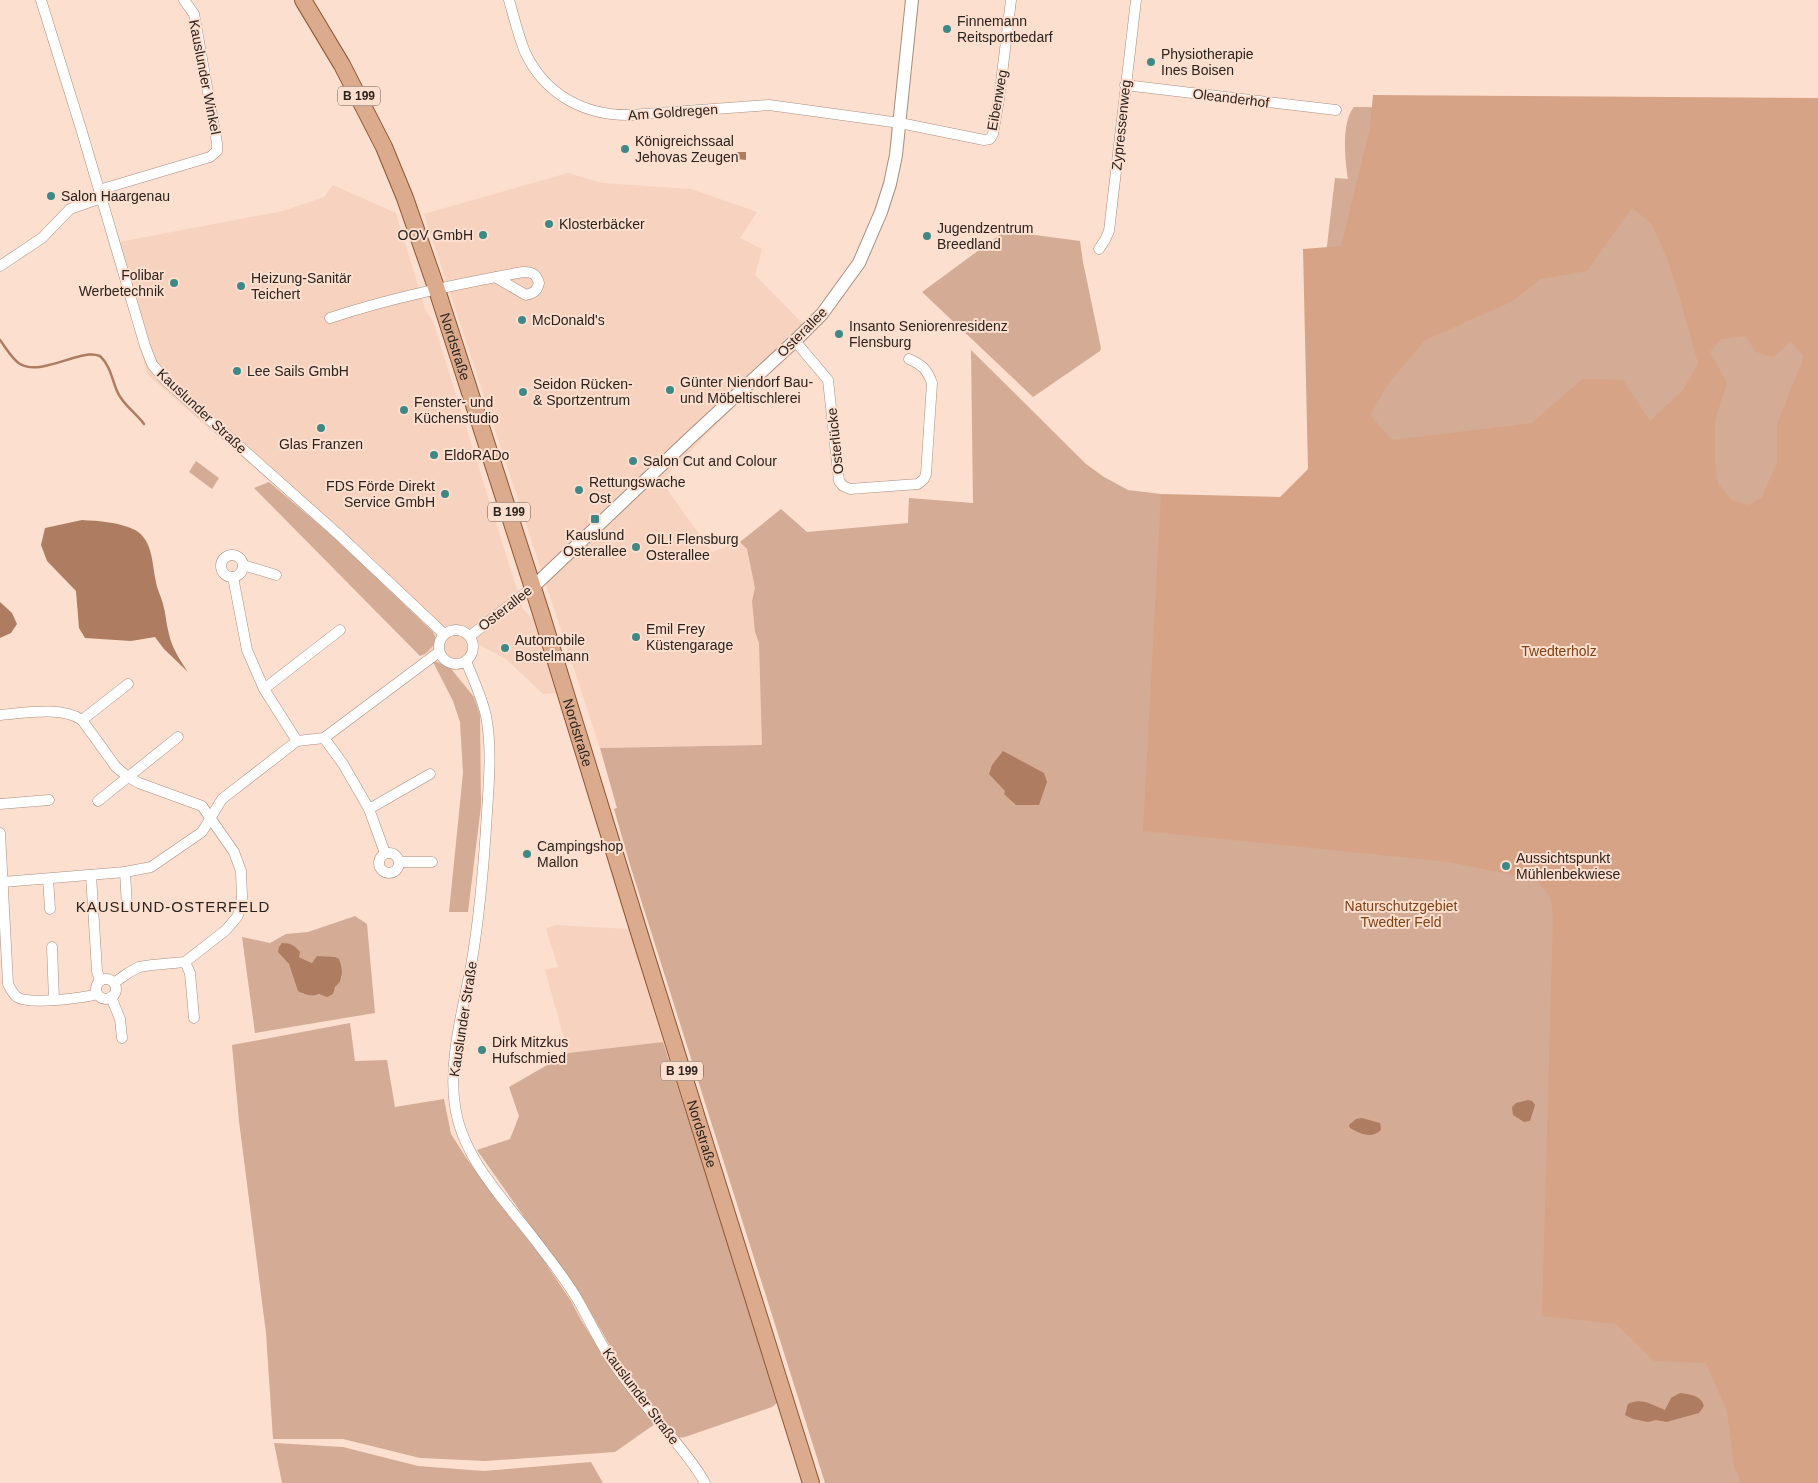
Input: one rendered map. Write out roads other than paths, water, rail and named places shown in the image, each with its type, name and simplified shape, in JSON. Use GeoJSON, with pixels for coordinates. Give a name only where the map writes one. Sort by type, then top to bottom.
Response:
{"type":"FeatureCollection","features":[{"type":"Feature","properties":{"kind":"main road","name":"Nordstraße"},"geometry":{"type":"LineString","coordinates":[[303,0],[342,64],[384,147],[405,198],[533,587],[811,1483]]}},
{"type":"Feature","properties":{"kind":"street","name":"Kauslunder Straße"},"geometry":{"type":"LineString","coordinates":[[42,0],[152,364],[166,381],[338,534],[444,634]]}},
{"type":"Feature","properties":{"kind":"street","name":"Kauslunder Winkel"},"geometry":{"type":"LineString","coordinates":[[100,194],[210,157],[217,152],[218,143],[194,14],[184,0]]}},
{"type":"Feature","properties":{"kind":"street","name":"Am Goldregen"},"geometry":{"type":"LineString","coordinates":[[509,0],[526,53],[540,76],[564,99],[589,110],[620,116],[769,105],[900,123]]}},
{"type":"Feature","properties":{"kind":"street","name":"Osterallee"},"geometry":{"type":"LineString","coordinates":[[470,636],[533,587],[795,341],[822,314],[840,290],[858,263],[871,238],[882,212],[890,184],[900,123],[912,0]]}},
{"type":"Feature","properties":{"kind":"street","name":"Eibenweg"},"geometry":{"type":"LineString","coordinates":[[900,123],[984,140],[990,139],[993,134],[999,99],[1011,0]]}},
{"type":"Feature","properties":{"kind":"street","name":"Zypressenweg"},"geometry":{"type":"LineString","coordinates":[[1099,249],[1109,231],[1136,0]]}},
{"type":"Feature","properties":{"kind":"street","name":"Oleanderhof"},"geometry":{"type":"LineString","coordinates":[[1125,85],[1336,110]]}},
{"type":"Feature","properties":{"kind":"street"},"geometry":{"type":"LineString","coordinates":[[0,266],[42,238],[70,209],[100,194]]}},
{"type":"Feature","properties":{"kind":"street"},"geometry":{"type":"LineString","coordinates":[[330,318],[350,311],[495,277]]}},
{"type":"Feature","properties":{"kind":"street","name":"Osterlücke"},"geometry":{"type":"LineString","coordinates":[[795,341],[828,380],[839,481],[843,486],[850,489],[918,484],[924,480],[926,474],[932,382],[927,371],[918,363],[909,359]]}},
{"type":"Feature","properties":{"kind":"street"},"geometry":{"type":"LineString","coordinates":[[231,555],[237,556],[243,566],[240,574],[233,577],[227,576],[221,566],[226,557],[231,555]]}},
{"type":"Feature","properties":{"kind":"street"},"geometry":{"type":"LineString","coordinates":[[243,566],[276,575]]}},
{"type":"Feature","properties":{"kind":"street"},"geometry":{"type":"LineString","coordinates":[[233,577],[247,650],[264,689],[297,741]]}},
{"type":"Feature","properties":{"kind":"street"},"geometry":{"type":"LineString","coordinates":[[454,629],[470,636],[473,647],[472,653],[466,661],[455,664],[442,658],[439,652],[439,643],[444,634],[454,629]]}},
{"type":"Feature","properties":{"kind":"street"},"geometry":{"type":"LineString","coordinates":[[264,689],[340,630]]}},
{"type":"Feature","properties":{"kind":"street"},"geometry":{"type":"LineString","coordinates":[[3,882],[125,872],[151,867],[202,832],[222,799],[297,741],[324,738],[439,652]]}},
{"type":"Feature","properties":{"kind":"street","name":"Kauslunder Straße"},"geometry":{"type":"LineString","coordinates":[[466,661],[481,697],[489,734],[485,849],[473,955],[453,1080],[459,1125],[478,1165],[544,1251],[575,1296],[595,1334],[614,1364],[693,1464],[705,1483]]}},
{"type":"Feature","properties":{"kind":"street"},"geometry":{"type":"LineString","coordinates":[[82,720],[128,684]]}},
{"type":"Feature","properties":{"kind":"street"},"geometry":{"type":"LineString","coordinates":[[0,714],[60,712],[76,715],[82,720],[116,767],[128,778],[202,806],[239,861],[242,882],[241,908],[237,917],[226,930],[185,962],[152,964],[128,973],[114,983]]}},
{"type":"Feature","properties":{"kind":"street"},"geometry":{"type":"LineString","coordinates":[[98,801],[178,737]]}},
{"type":"Feature","properties":{"kind":"street"},"geometry":{"type":"LineString","coordinates":[[324,738],[343,764],[369,809],[385,853]]}},
{"type":"Feature","properties":{"kind":"street"},"geometry":{"type":"LineString","coordinates":[[369,809],[430,774]]}},
{"type":"Feature","properties":{"kind":"street"},"geometry":{"type":"LineString","coordinates":[[0,804],[49,800]]}},
{"type":"Feature","properties":{"kind":"street"},"geometry":{"type":"LineString","coordinates":[[0,833],[8,984],[17,997],[24,1000],[86,998],[97,994]]}},
{"type":"Feature","properties":{"kind":"street"},"geometry":{"type":"LineString","coordinates":[[385,853],[394,854],[399,862],[396,870],[392,873],[387,873],[379,868],[378,861],[385,853]]}},
{"type":"Feature","properties":{"kind":"street"},"geometry":{"type":"LineString","coordinates":[[399,862],[432,862]]}},
{"type":"Feature","properties":{"kind":"street"},"geometry":{"type":"LineString","coordinates":[[125,872],[127,906]]}},
{"type":"Feature","properties":{"kind":"street"},"geometry":{"type":"LineString","coordinates":[[91,875],[97,971],[100,981]]}},
{"type":"Feature","properties":{"kind":"street"},"geometry":{"type":"LineString","coordinates":[[48,879],[50,909]]}},
{"type":"Feature","properties":{"kind":"street"},"geometry":{"type":"LineString","coordinates":[[52,947],[54,1000]]}},
{"type":"Feature","properties":{"kind":"street"},"geometry":{"type":"LineString","coordinates":[[185,962],[190,972],[194,1018]]}},
{"type":"Feature","properties":{"kind":"street"},"geometry":{"type":"LineString","coordinates":[[105,979],[114,983],[115,993],[111,998],[101,998],[97,994],[96,988],[100,981],[105,979]]}},
{"type":"Feature","properties":{"kind":"street"},"geometry":{"type":"LineString","coordinates":[[111,998],[120,1019],[122,1038]]}},
{"type":"Feature","properties":{"kind":"waterway"},"geometry":{"type":"LineString","coordinates":[[0,340],[14,359],[26,366],[40,367],[86,355],[100,356],[108,368],[119,396],[144,424]]}},
{"type":"Feature","properties":{"kind":"place","name":"Finnemann Reitsportbedarf"},"geometry":{"type":"Point","coordinates":[947,29]}},
{"type":"Feature","properties":{"kind":"place","name":"Physiotherapie Ines Boisen"},"geometry":{"type":"Point","coordinates":[1151,62]}},
{"type":"Feature","properties":{"kind":"place","name":"Königreichssaal Jehovas Zeugen"},"geometry":{"type":"Point","coordinates":[625,149]}},
{"type":"Feature","properties":{"kind":"place","name":"Salon Haargenau"},"geometry":{"type":"Point","coordinates":[51,196]}},
{"type":"Feature","properties":{"kind":"place","name":"Klosterbäcker"},"geometry":{"type":"Point","coordinates":[549,224]}},
{"type":"Feature","properties":{"kind":"place","name":"OOV GmbH"},"geometry":{"type":"Point","coordinates":[483,235]}},
{"type":"Feature","properties":{"kind":"place","name":"Jugendzentrum Breedland"},"geometry":{"type":"Point","coordinates":[927,236]}},
{"type":"Feature","properties":{"kind":"place","name":"Folibar Werbetechnik"},"geometry":{"type":"Point","coordinates":[174,283]}},
{"type":"Feature","properties":{"kind":"place","name":"Heizung-Sanitär Teichert"},"geometry":{"type":"Point","coordinates":[241,286]}},
{"type":"Feature","properties":{"kind":"place","name":"McDonald's"},"geometry":{"type":"Point","coordinates":[522,320]}},
{"type":"Feature","properties":{"kind":"place","name":"Insanto Seniorenresidenz Flensburg"},"geometry":{"type":"Point","coordinates":[839,334]}},
{"type":"Feature","properties":{"kind":"place","name":"Lee Sails GmbH"},"geometry":{"type":"Point","coordinates":[237,371]}},
{"type":"Feature","properties":{"kind":"place","name":"Günter Niendorf Bau- und Möbeltischlerei"},"geometry":{"type":"Point","coordinates":[670,390]}},
{"type":"Feature","properties":{"kind":"place","name":"Seidon Rücken- & Sportzentrum"},"geometry":{"type":"Point","coordinates":[523,392]}},
{"type":"Feature","properties":{"kind":"place","name":"Fenster- und Küchenstudio"},"geometry":{"type":"Point","coordinates":[404,410]}},
{"type":"Feature","properties":{"kind":"place","name":"Glas Franzen"},"geometry":{"type":"Point","coordinates":[321,428]}},
{"type":"Feature","properties":{"kind":"place","name":"EldoRADo"},"geometry":{"type":"Point","coordinates":[434,455]}},
{"type":"Feature","properties":{"kind":"place","name":"Salon Cut and Colour"},"geometry":{"type":"Point","coordinates":[633,461]}},
{"type":"Feature","properties":{"kind":"place","name":"Rettungswache Ost"},"geometry":{"type":"Point","coordinates":[579,490]}},
{"type":"Feature","properties":{"kind":"place","name":"FDS Förde Direkt Service GmbH"},"geometry":{"type":"Point","coordinates":[445,494]}},
{"type":"Feature","properties":{"kind":"place","name":"Kauslund Osterallee"},"geometry":{"type":"Point","coordinates":[595,519]}},
{"type":"Feature","properties":{"kind":"place","name":"OIL! Flensburg Osterallee"},"geometry":{"type":"Point","coordinates":[636,547]}},
{"type":"Feature","properties":{"kind":"place","name":"Emil Frey Küstengarage"},"geometry":{"type":"Point","coordinates":[636,637]}},
{"type":"Feature","properties":{"kind":"place","name":"Automobile Bostelmann"},"geometry":{"type":"Point","coordinates":[505,648]}},
{"type":"Feature","properties":{"kind":"place","name":"Campingshop Mallon"},"geometry":{"type":"Point","coordinates":[527,854]}},
{"type":"Feature","properties":{"kind":"place","name":"Aussichtspunkt Mühlenbekwiese"},"geometry":{"type":"Point","coordinates":[1506,866]}},
{"type":"Feature","properties":{"kind":"place","name":"Dirk Mitzkus Hufschmied"},"geometry":{"type":"Point","coordinates":[482,1050]}},
{"type":"Feature","properties":{"kind":"district","name":"KAUSLUND-OSTERFELD"},"geometry":{"type":"Point","coordinates":[173,906]}},
{"type":"Feature","properties":{"kind":"park label","name":"Twedterholz"},"geometry":{"type":"Point","coordinates":[1559,651]}},
{"type":"Feature","properties":{"kind":"park label","name":"Naturschutzgebiet Twedter Feld"},"geometry":{"type":"Point","coordinates":[1401,914]}}]}
